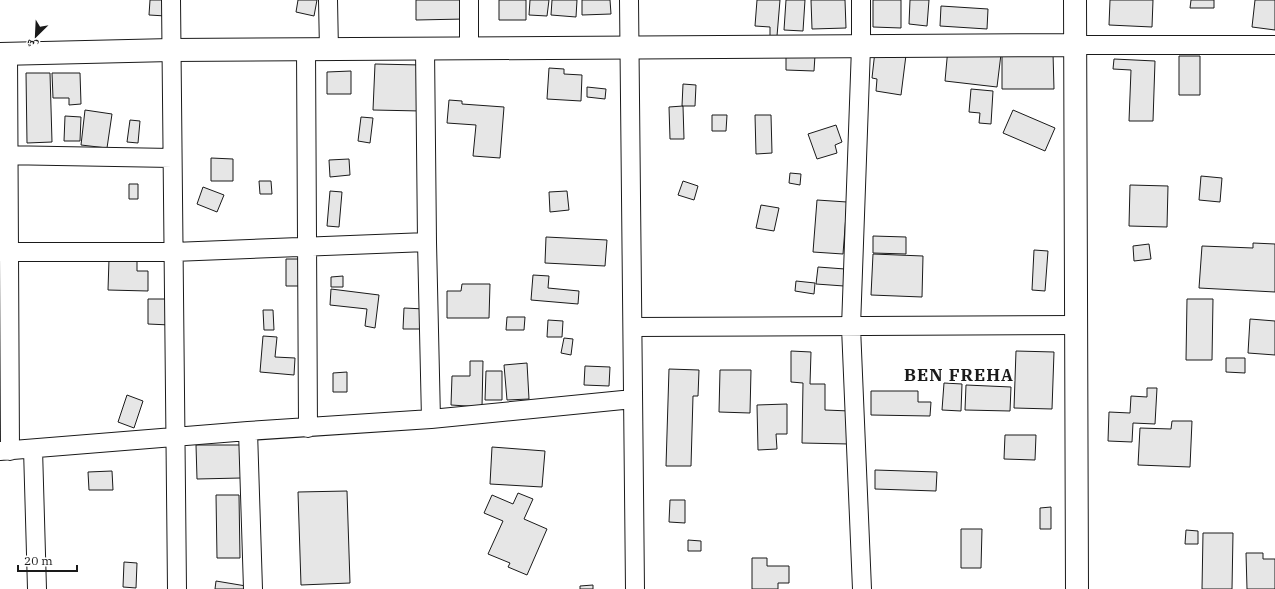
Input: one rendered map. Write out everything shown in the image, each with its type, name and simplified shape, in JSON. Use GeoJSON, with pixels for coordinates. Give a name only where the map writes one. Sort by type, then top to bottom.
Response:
{"type":"FeatureCollection","features":[{"type":"Feature","properties":{"kind":"main road"},"geometry":{"type":"LineString","coordinates":[[1075,0],[1077,589]]}},
{"type":"Feature","properties":{"kind":"main road"},"geometry":{"type":"LineString","coordinates":[[4,54],[171,50],[1076,45]]}},
{"type":"Feature","properties":{"kind":"street"},"geometry":{"type":"LineString","coordinates":[[171,0],[177,589]]}},
{"type":"Feature","properties":{"kind":"street"},"geometry":{"type":"LineString","coordinates":[[328,0],[329,50]]}},
{"type":"Feature","properties":{"kind":"street"},"geometry":{"type":"LineString","coordinates":[[469,0],[469,48]]}},
{"type":"Feature","properties":{"kind":"street"},"geometry":{"type":"LineString","coordinates":[[629,0],[635,589]]}},
{"type":"Feature","properties":{"kind":"street"},"geometry":{"type":"LineString","coordinates":[[861,0],[861,47],[851,327],[862,589]]}},
{"type":"Feature","properties":{"kind":"street"},"geometry":{"type":"LineString","coordinates":[[1076,45],[1275,45]]}},
{"type":"Feature","properties":{"kind":"street"},"geometry":{"type":"LineString","coordinates":[[425,48],[431,419]]}},
{"type":"Feature","properties":{"kind":"street"},"geometry":{"type":"LineString","coordinates":[[306,49],[308,428]]}},
{"type":"Feature","properties":{"kind":"street"},"geometry":{"type":"LineString","coordinates":[[4,54],[5,451],[248,431],[431,419],[633,399]]}},
{"type":"Feature","properties":{"kind":"street"},"geometry":{"type":"LineString","coordinates":[[4,155],[172,158]]}},
{"type":"Feature","properties":{"kind":"street"},"geometry":{"type":"LineString","coordinates":[[4,252],[173,252],[427,242]]}},
{"type":"Feature","properties":{"kind":"street"},"geometry":{"type":"LineString","coordinates":[[633,328],[1076,324]]}},
{"type":"Feature","properties":{"kind":"street"},"geometry":{"type":"LineString","coordinates":[[248,431],[253,589]]}},
{"type":"Feature","properties":{"kind":"street"},"geometry":{"type":"LineString","coordinates":[[33,449],[36,589]]}},
{"type":"Feature","properties":{"kind":"building"},"geometry":{"type":"Polygon","coordinates":[[[150,0],[167,0],[166,16],[149,15],[150,0]]]}},
{"type":"Feature","properties":{"kind":"building"},"geometry":{"type":"Polygon","coordinates":[[[298,0],[317,0],[314,16],[296,12],[298,0]]]}},
{"type":"Feature","properties":{"kind":"building"},"geometry":{"type":"Polygon","coordinates":[[[416,0],[465,0],[465,19],[416,20],[416,0]]]}},
{"type":"Feature","properties":{"kind":"building"},"geometry":{"type":"Polygon","coordinates":[[[499,0],[526,0],[526,20],[499,20],[499,0]]]}},
{"type":"Feature","properties":{"kind":"building"},"geometry":{"type":"Polygon","coordinates":[[[530,0],[549,0],[547,16],[529,15],[530,0]]]}},
{"type":"Feature","properties":{"kind":"building"},"geometry":{"type":"Polygon","coordinates":[[[552,0],[577,0],[576,17],[551,15],[552,0]]]}},
{"type":"Feature","properties":{"kind":"building"},"geometry":{"type":"Polygon","coordinates":[[[582,0],[610,0],[611,14],[582,15],[582,0]]]}},
{"type":"Feature","properties":{"kind":"building"},"geometry":{"type":"Polygon","coordinates":[[[757,0],[780,0],[777,36],[770,36],[770,27],[755,26],[757,0]]]}},
{"type":"Feature","properties":{"kind":"building"},"geometry":{"type":"Polygon","coordinates":[[[786,0],[805,0],[803,31],[784,30],[786,0]]]}},
{"type":"Feature","properties":{"kind":"building"},"geometry":{"type":"Polygon","coordinates":[[[811,0],[845,0],[846,28],[812,29],[811,0]]]}},
{"type":"Feature","properties":{"kind":"building"},"geometry":{"type":"Polygon","coordinates":[[[873,0],[901,0],[901,28],[873,27],[873,0]]]}},
{"type":"Feature","properties":{"kind":"building"},"geometry":{"type":"Polygon","coordinates":[[[910,0],[929,0],[927,26],[909,24],[910,0]]]}},
{"type":"Feature","properties":{"kind":"building"},"geometry":{"type":"Polygon","coordinates":[[[1110,0],[1153,0],[1152,27],[1109,25],[1110,0]]]}},
{"type":"Feature","properties":{"kind":"building"},"geometry":{"type":"Polygon","coordinates":[[[1191,0],[1214,0],[1214,8],[1190,8],[1191,0]]]}},
{"type":"Feature","properties":{"kind":"building"},"geometry":{"type":"Polygon","coordinates":[[[1255,0],[1275,0],[1275,30],[1252,27],[1255,0]]]}},
{"type":"Feature","properties":{"kind":"building"},"geometry":{"type":"Polygon","coordinates":[[[941,6],[988,9],[987,29],[940,26],[941,6]]]}},
{"type":"Feature","properties":{"kind":"building"},"geometry":{"type":"Polygon","coordinates":[[[948,48],[1001,54],[997,87],[945,81],[948,48]]]}},
{"type":"Feature","properties":{"kind":"building"},"geometry":{"type":"Polygon","coordinates":[[[875,51],[906,55],[901,95],[876,91],[877,79],[872,78],[875,51]]]}},
{"type":"Feature","properties":{"kind":"building"},"geometry":{"type":"Polygon","coordinates":[[[1053,53],[1054,89],[1002,89],[1002,54],[1053,53]]]}},
{"type":"Feature","properties":{"kind":"building"},"geometry":{"type":"Polygon","coordinates":[[[786,54],[815,55],[814,71],[786,70],[786,54]]]}},
{"type":"Feature","properties":{"kind":"building"},"geometry":{"type":"Polygon","coordinates":[[[1179,56],[1200,56],[1200,95],[1179,95],[1179,56]]]}},
{"type":"Feature","properties":{"kind":"building"},"geometry":{"type":"Polygon","coordinates":[[[1114,59],[1155,61],[1153,121],[1129,121],[1131,70],[1113,69],[1114,59]]]}},
{"type":"Feature","properties":{"kind":"building"},"geometry":{"type":"Polygon","coordinates":[[[375,64],[421,65],[421,111],[373,110],[375,64]]]}},
{"type":"Feature","properties":{"kind":"building"},"geometry":{"type":"Polygon","coordinates":[[[549,68],[564,69],[564,74],[582,75],[581,101],[547,99],[549,68]]]}},
{"type":"Feature","properties":{"kind":"building"},"geometry":{"type":"Polygon","coordinates":[[[351,71],[351,94],[327,94],[327,72],[351,71]]]}},
{"type":"Feature","properties":{"kind":"building"},"geometry":{"type":"Polygon","coordinates":[[[26,73],[50,73],[52,142],[27,143],[26,73]]]}},
{"type":"Feature","properties":{"kind":"building"},"geometry":{"type":"Polygon","coordinates":[[[52,73],[80,73],[81,104],[69,105],[69,98],[53,98],[52,73]]]}},
{"type":"Feature","properties":{"kind":"building"},"geometry":{"type":"Polygon","coordinates":[[[683,84],[696,85],[695,106],[682,106],[683,84]]]}},
{"type":"Feature","properties":{"kind":"building"},"geometry":{"type":"Polygon","coordinates":[[[587,87],[606,89],[605,99],[587,97],[587,87]]]}},
{"type":"Feature","properties":{"kind":"building"},"geometry":{"type":"Polygon","coordinates":[[[971,89],[993,91],[991,124],[979,123],[980,113],[969,112],[971,89]]]}},
{"type":"Feature","properties":{"kind":"building"},"geometry":{"type":"Polygon","coordinates":[[[449,100],[462,101],[462,104],[504,107],[500,158],[473,156],[476,125],[447,123],[449,100]]]}},
{"type":"Feature","properties":{"kind":"building"},"geometry":{"type":"Polygon","coordinates":[[[683,106],[684,139],[670,139],[669,107],[683,106]]]}},
{"type":"Feature","properties":{"kind":"building"},"geometry":{"type":"Polygon","coordinates":[[[85,110],[112,114],[107,148],[81,145],[85,110]]]}},
{"type":"Feature","properties":{"kind":"building"},"geometry":{"type":"Polygon","coordinates":[[[1013,110],[1055,128],[1045,151],[1003,133],[1013,110]]]}},
{"type":"Feature","properties":{"kind":"building"},"geometry":{"type":"Polygon","coordinates":[[[712,115],[727,115],[726,131],[712,131],[712,115]]]}},
{"type":"Feature","properties":{"kind":"building"},"geometry":{"type":"Polygon","coordinates":[[[755,115],[771,115],[772,153],[756,154],[755,115]]]}},
{"type":"Feature","properties":{"kind":"building"},"geometry":{"type":"Polygon","coordinates":[[[65,116],[81,117],[80,141],[64,141],[65,116]]]}},
{"type":"Feature","properties":{"kind":"building"},"geometry":{"type":"Polygon","coordinates":[[[361,117],[373,118],[370,143],[358,141],[361,117]]]}},
{"type":"Feature","properties":{"kind":"building"},"geometry":{"type":"Polygon","coordinates":[[[130,120],[140,121],[138,143],[127,142],[130,120]]]}},
{"type":"Feature","properties":{"kind":"building"},"geometry":{"type":"Polygon","coordinates":[[[836,125],[842,142],[835,145],[837,153],[817,159],[808,134],[836,125]]]}},
{"type":"Feature","properties":{"kind":"building"},"geometry":{"type":"Polygon","coordinates":[[[211,158],[233,159],[233,181],[211,181],[211,158]]]}},
{"type":"Feature","properties":{"kind":"building"},"geometry":{"type":"Polygon","coordinates":[[[349,159],[350,175],[330,177],[329,160],[349,159]]]}},
{"type":"Feature","properties":{"kind":"building"},"geometry":{"type":"Polygon","coordinates":[[[790,173],[801,174],[800,185],[789,183],[790,173]]]}},
{"type":"Feature","properties":{"kind":"building"},"geometry":{"type":"Polygon","coordinates":[[[1201,176],[1222,178],[1220,202],[1199,200],[1201,176]]]}},
{"type":"Feature","properties":{"kind":"building"},"geometry":{"type":"Polygon","coordinates":[[[259,181],[271,181],[272,194],[260,194],[259,181]]]}},
{"type":"Feature","properties":{"kind":"building"},"geometry":{"type":"Polygon","coordinates":[[[683,181],[698,186],[694,200],[678,195],[683,181]]]}},
{"type":"Feature","properties":{"kind":"building"},"geometry":{"type":"Polygon","coordinates":[[[129,184],[138,184],[138,199],[129,199],[129,184]]]}},
{"type":"Feature","properties":{"kind":"building"},"geometry":{"type":"Polygon","coordinates":[[[1130,185],[1168,186],[1167,227],[1129,226],[1130,185]]]}},
{"type":"Feature","properties":{"kind":"building"},"geometry":{"type":"Polygon","coordinates":[[[203,187],[224,195],[217,212],[197,204],[203,187]]]}},
{"type":"Feature","properties":{"kind":"building"},"geometry":{"type":"Polygon","coordinates":[[[330,191],[342,192],[339,227],[327,226],[330,191]]]}},
{"type":"Feature","properties":{"kind":"building"},"geometry":{"type":"Polygon","coordinates":[[[567,191],[569,210],[550,212],[549,192],[567,191]]]}},
{"type":"Feature","properties":{"kind":"building"},"geometry":{"type":"Polygon","coordinates":[[[817,200],[847,202],[843,254],[813,252],[817,200]]]}},
{"type":"Feature","properties":{"kind":"building"},"geometry":{"type":"Polygon","coordinates":[[[761,205],[779,208],[774,231],[756,228],[761,205]]]}},
{"type":"Feature","properties":{"kind":"building"},"geometry":{"type":"Polygon","coordinates":[[[873,236],[906,237],[906,254],[873,253],[873,236]]]}},
{"type":"Feature","properties":{"kind":"building"},"geometry":{"type":"Polygon","coordinates":[[[546,237],[607,240],[605,266],[545,263],[546,237]]]}},
{"type":"Feature","properties":{"kind":"building"},"geometry":{"type":"Polygon","coordinates":[[[1253,243],[1275,244],[1275,292],[1199,288],[1202,246],[1253,248],[1253,243]]]}},
{"type":"Feature","properties":{"kind":"building"},"geometry":{"type":"Polygon","coordinates":[[[1149,244],[1151,259],[1134,261],[1133,246],[1149,244]]]}},
{"type":"Feature","properties":{"kind":"building"},"geometry":{"type":"Polygon","coordinates":[[[1034,250],[1048,251],[1045,291],[1032,290],[1034,250]]]}},
{"type":"Feature","properties":{"kind":"building"},"geometry":{"type":"Polygon","coordinates":[[[873,254],[923,256],[922,297],[871,295],[873,254]]]}},
{"type":"Feature","properties":{"kind":"building"},"geometry":{"type":"Polygon","coordinates":[[[109,259],[137,260],[137,271],[148,271],[148,291],[108,290],[109,259]]]}},
{"type":"Feature","properties":{"kind":"building"},"geometry":{"type":"Polygon","coordinates":[[[286,259],[304,259],[303,286],[286,286],[286,259]]]}},
{"type":"Feature","properties":{"kind":"building"},"geometry":{"type":"Polygon","coordinates":[[[818,267],[845,269],[844,286],[816,284],[818,267]]]}},
{"type":"Feature","properties":{"kind":"building"},"geometry":{"type":"Polygon","coordinates":[[[533,275],[549,276],[548,288],[579,291],[578,304],[531,300],[533,275]]]}},
{"type":"Feature","properties":{"kind":"building"},"geometry":{"type":"Polygon","coordinates":[[[343,276],[343,287],[331,287],[331,277],[343,276]]]}},
{"type":"Feature","properties":{"kind":"building"},"geometry":{"type":"Polygon","coordinates":[[[796,281],[815,283],[814,294],[795,291],[796,281]]]}},
{"type":"Feature","properties":{"kind":"building"},"geometry":{"type":"Polygon","coordinates":[[[462,284],[490,284],[489,318],[447,318],[447,291],[461,291],[462,284]]]}},
{"type":"Feature","properties":{"kind":"building"},"geometry":{"type":"Polygon","coordinates":[[[331,289],[379,295],[375,328],[365,326],[367,309],[330,305],[331,289]]]}},
{"type":"Feature","properties":{"kind":"building"},"geometry":{"type":"Polygon","coordinates":[[[148,299],[171,299],[170,325],[148,324],[148,299]]]}},
{"type":"Feature","properties":{"kind":"building"},"geometry":{"type":"Polygon","coordinates":[[[1187,299],[1213,299],[1212,360],[1186,360],[1187,299]]]}},
{"type":"Feature","properties":{"kind":"building"},"geometry":{"type":"Polygon","coordinates":[[[404,308],[425,309],[424,329],[403,329],[404,308]]]}},
{"type":"Feature","properties":{"kind":"building"},"geometry":{"type":"Polygon","coordinates":[[[263,310],[273,310],[274,330],[264,330],[263,310]]]}},
{"type":"Feature","properties":{"kind":"building"},"geometry":{"type":"Polygon","coordinates":[[[507,317],[525,317],[524,330],[506,330],[507,317]]]}},
{"type":"Feature","properties":{"kind":"building"},"geometry":{"type":"Polygon","coordinates":[[[1250,319],[1275,321],[1275,355],[1248,353],[1250,319]]]}},
{"type":"Feature","properties":{"kind":"building"},"geometry":{"type":"Polygon","coordinates":[[[548,320],[563,321],[562,337],[547,337],[548,320]]]}},
{"type":"Feature","properties":{"kind":"building"},"geometry":{"type":"Polygon","coordinates":[[[263,336],[277,337],[275,357],[295,358],[294,375],[260,372],[263,336]]]}},
{"type":"Feature","properties":{"kind":"building"},"geometry":{"type":"Polygon","coordinates":[[[564,338],[573,339],[571,355],[561,353],[564,338]]]}},
{"type":"Feature","properties":{"kind":"building"},"geometry":{"type":"Polygon","coordinates":[[[791,351],[811,352],[810,384],[825,384],[825,410],[850,411],[849,444],[802,443],[803,383],[791,382],[791,351]]]}},
{"type":"Feature","properties":{"kind":"building"},"geometry":{"type":"Polygon","coordinates":[[[1016,351],[1054,352],[1052,409],[1014,408],[1016,351]]]}},
{"type":"Feature","properties":{"kind":"building"},"geometry":{"type":"Polygon","coordinates":[[[1226,358],[1245,358],[1245,373],[1226,372],[1226,358]]]}},
{"type":"Feature","properties":{"kind":"building"},"geometry":{"type":"Polygon","coordinates":[[[470,361],[483,361],[482,407],[451,405],[452,376],[470,376],[470,361]]]}},
{"type":"Feature","properties":{"kind":"building"},"geometry":{"type":"Polygon","coordinates":[[[527,363],[529,399],[507,400],[504,365],[527,363]]]}},
{"type":"Feature","properties":{"kind":"building"},"geometry":{"type":"Polygon","coordinates":[[[585,366],[610,367],[609,386],[584,385],[585,366]]]}},
{"type":"Feature","properties":{"kind":"building"},"geometry":{"type":"Polygon","coordinates":[[[669,369],[699,370],[698,396],[693,396],[691,466],[666,466],[669,369]]]}},
{"type":"Feature","properties":{"kind":"building"},"geometry":{"type":"Polygon","coordinates":[[[720,370],[751,370],[750,413],[719,412],[720,370]]]}},
{"type":"Feature","properties":{"kind":"building"},"geometry":{"type":"Polygon","coordinates":[[[486,371],[502,371],[502,400],[485,400],[486,371]]]}},
{"type":"Feature","properties":{"kind":"building"},"geometry":{"type":"Polygon","coordinates":[[[347,372],[347,392],[333,392],[333,373],[347,372]]]}},
{"type":"Feature","properties":{"kind":"building"},"geometry":{"type":"Polygon","coordinates":[[[944,383],[962,384],[961,411],[942,410],[944,383]]]}},
{"type":"Feature","properties":{"kind":"building"},"geometry":{"type":"Polygon","coordinates":[[[966,385],[1011,387],[1010,411],[965,410],[966,385]]]}},
{"type":"Feature","properties":{"kind":"building"},"geometry":{"type":"Polygon","coordinates":[[[1147,388],[1157,388],[1155,424],[1133,423],[1132,442],[1108,441],[1109,412],[1130,413],[1131,396],[1147,397],[1147,388]]]}},
{"type":"Feature","properties":{"kind":"building"},"geometry":{"type":"Polygon","coordinates":[[[871,391],[918,391],[918,402],[931,402],[930,416],[871,415],[871,391]]]}},
{"type":"Feature","properties":{"kind":"building"},"geometry":{"type":"Polygon","coordinates":[[[127,395],[143,401],[134,428],[118,422],[127,395]]]}},
{"type":"Feature","properties":{"kind":"building"},"geometry":{"type":"Polygon","coordinates":[[[787,404],[787,434],[776,434],[777,449],[758,450],[757,405],[787,404]]]}},
{"type":"Feature","properties":{"kind":"building"},"geometry":{"type":"Polygon","coordinates":[[[1172,421],[1192,421],[1190,467],[1138,465],[1140,428],[1171,429],[1172,421]]]}},
{"type":"Feature","properties":{"kind":"building"},"geometry":{"type":"Polygon","coordinates":[[[1005,435],[1036,435],[1035,460],[1004,459],[1005,435]]]}},
{"type":"Feature","properties":{"kind":"building"},"geometry":{"type":"Polygon","coordinates":[[[196,445],[240,445],[241,478],[197,479],[196,445]]]}},
{"type":"Feature","properties":{"kind":"building"},"geometry":{"type":"Polygon","coordinates":[[[492,447],[545,451],[542,487],[490,484],[492,447]]]}},
{"type":"Feature","properties":{"kind":"building"},"geometry":{"type":"Polygon","coordinates":[[[875,470],[937,472],[936,491],[875,489],[875,470]]]}},
{"type":"Feature","properties":{"kind":"building"},"geometry":{"type":"Polygon","coordinates":[[[112,471],[113,490],[89,490],[88,472],[112,471]]]}},
{"type":"Feature","properties":{"kind":"building"},"geometry":{"type":"Polygon","coordinates":[[[347,491],[350,583],[301,585],[298,492],[347,491]]]}},
{"type":"Feature","properties":{"kind":"building"},"geometry":{"type":"Polygon","coordinates":[[[518,493],[533,499],[524,519],[547,529],[527,575],[508,567],[510,563],[488,554],[503,521],[484,513],[492,495],[513,504],[518,493]]]}},
{"type":"Feature","properties":{"kind":"building"},"geometry":{"type":"Polygon","coordinates":[[[216,495],[239,495],[240,558],[217,558],[216,495]]]}},
{"type":"Feature","properties":{"kind":"building"},"geometry":{"type":"Polygon","coordinates":[[[670,500],[685,500],[685,523],[669,522],[670,500]]]}},
{"type":"Feature","properties":{"kind":"building"},"geometry":{"type":"Polygon","coordinates":[[[1051,507],[1051,529],[1040,529],[1040,508],[1051,507]]]}},
{"type":"Feature","properties":{"kind":"building"},"geometry":{"type":"Polygon","coordinates":[[[961,529],[982,529],[981,568],[961,568],[961,529]]]}},
{"type":"Feature","properties":{"kind":"building"},"geometry":{"type":"Polygon","coordinates":[[[1186,530],[1198,531],[1198,544],[1185,544],[1186,530]]]}},
{"type":"Feature","properties":{"kind":"building"},"geometry":{"type":"Polygon","coordinates":[[[1203,533],[1233,533],[1232,589],[1202,589],[1203,533]]]}},
{"type":"Feature","properties":{"kind":"building"},"geometry":{"type":"Polygon","coordinates":[[[688,540],[701,541],[701,551],[688,551],[688,540]]]}},
{"type":"Feature","properties":{"kind":"building"},"geometry":{"type":"Polygon","coordinates":[[[1246,553],[1263,553],[1263,559],[1275,559],[1275,589],[1247,589],[1246,553]]]}},
{"type":"Feature","properties":{"kind":"building"},"geometry":{"type":"Polygon","coordinates":[[[752,558],[767,558],[767,566],[789,566],[789,583],[778,583],[778,589],[752,589],[752,558]]]}},
{"type":"Feature","properties":{"kind":"building"},"geometry":{"type":"Polygon","coordinates":[[[124,562],[137,563],[136,588],[123,587],[124,562]]]}},
{"type":"Feature","properties":{"kind":"building"},"geometry":{"type":"Polygon","coordinates":[[[216,581],[246,586],[246,589],[215,589],[216,581]]]}},
{"type":"Feature","properties":{"kind":"building"},"geometry":{"type":"Polygon","coordinates":[[[593,585],[593,589],[580,589],[580,586],[593,585]]]}},
{"type":"Feature","properties":{"kind":"district","name":"BEN FREHA"},"geometry":{"type":"Point","coordinates":[959,375]}}]}
